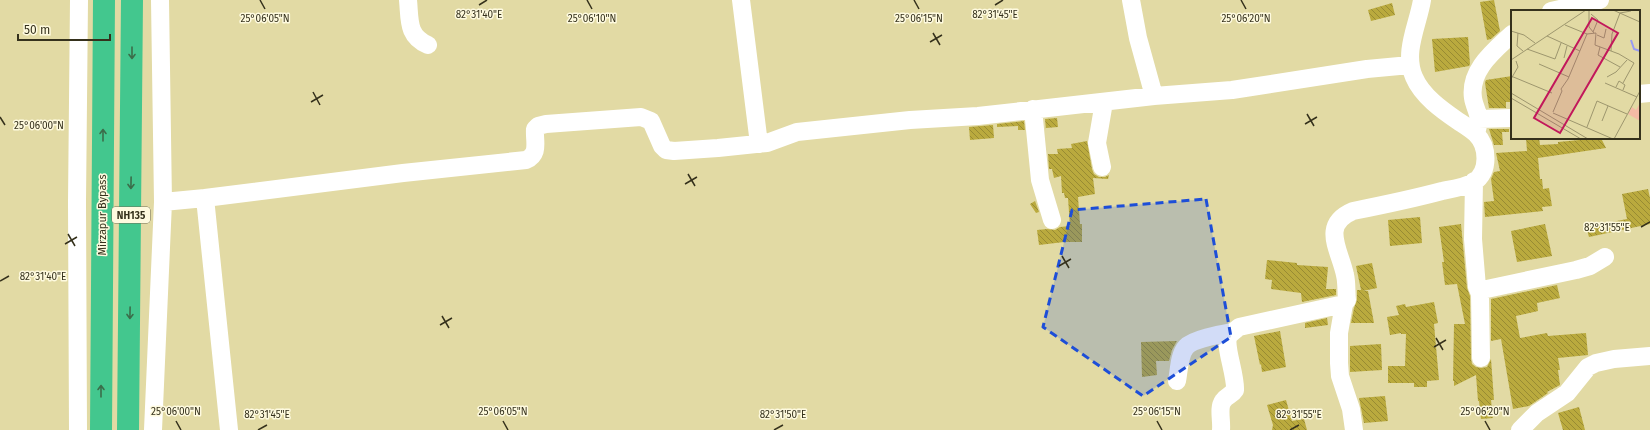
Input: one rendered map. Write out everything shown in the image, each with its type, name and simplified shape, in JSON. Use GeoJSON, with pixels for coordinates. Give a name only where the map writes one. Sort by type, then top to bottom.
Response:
{"type":"FeatureCollection","features":[{"type":"Feature","properties":{"kind":"highway","name":"Mirzapur Bypass"},"geometry":{"type":"LineString","coordinates":[[101,430],[104,0]]}},
{"type":"Feature","properties":{"kind":"highway","name":"NH135"},"geometry":{"type":"LineString","coordinates":[[128,430],[132,0]]}},
{"type":"Feature","properties":{"kind":"street"},"geometry":{"type":"LineString","coordinates":[[78,430],[77,202],[79,0]]}},
{"type":"Feature","properties":{"kind":"street"},"geometry":{"type":"LineString","coordinates":[[153,430],[164,202],[160,0]]}},
{"type":"Feature","properties":{"kind":"street"},"geometry":{"type":"LineString","coordinates":[[408,0],[413,34],[419,41],[428,45]]}},
{"type":"Feature","properties":{"kind":"street"},"geometry":{"type":"LineString","coordinates":[[741,0],[760,144]]}},
{"type":"Feature","properties":{"kind":"street"},"geometry":{"type":"LineString","coordinates":[[1131,0],[1138,38],[1154,96]]}},
{"type":"Feature","properties":{"kind":"street"},"geometry":{"type":"LineString","coordinates":[[1422,0],[1411,46],[1410,65],[1414,77],[1420,87],[1429,98],[1446,113],[1477,126],[1511,118]]}},
{"type":"Feature","properties":{"kind":"street"},"geometry":{"type":"LineString","coordinates":[[1555,10],[1600,0]]}},
{"type":"Feature","properties":{"kind":"street"},"geometry":{"type":"LineString","coordinates":[[1354,430],[1351,409],[1340,376],[1339,333],[1344,304],[1347,300],[1345,275],[1335,242],[1337,223],[1341,218],[1353,211],[1406,201],[1466,185],[1474,181],[1479,176],[1486,159],[1486,152],[1477,126],[1472,96],[1474,83],[1477,72],[1494,51],[1511,35]]}},
{"type":"Feature","properties":{"kind":"street"},"geometry":{"type":"LineString","coordinates":[[164,202],[403,173],[526,160],[536,151],[535,129],[538,126],[546,124],[642,117],[651,121],[662,146],[669,151],[767,143],[797,132],[910,120],[978,116],[1154,96],[1232,90],[1366,69],[1410,65]]}},
{"type":"Feature","properties":{"kind":"street"},"geometry":{"type":"LineString","coordinates":[[1640,94],[1650,93]]}},
{"type":"Feature","properties":{"kind":"street"},"geometry":{"type":"LineString","coordinates":[[1102,167],[1096,143],[1104,102]]}},
{"type":"Feature","properties":{"kind":"street"},"geometry":{"type":"LineString","coordinates":[[1033,109],[1040,180],[1052,220]]}},
{"type":"Feature","properties":{"kind":"street"},"geometry":{"type":"LineString","coordinates":[[1474,181],[1473,239],[1477,288],[1480,294],[1481,358]]}},
{"type":"Feature","properties":{"kind":"street"},"geometry":{"type":"LineString","coordinates":[[205,198],[229,430]]}},
{"type":"Feature","properties":{"kind":"street"},"geometry":{"type":"LineString","coordinates":[[1480,294],[1482,290],[1590,266],[1606,257]]}},
{"type":"Feature","properties":{"kind":"street"},"geometry":{"type":"LineString","coordinates":[[1221,430],[1221,404],[1225,398],[1231,395],[1235,390],[1235,380],[1228,343],[1228,338],[1233,332],[1239,326],[1344,304]]}},
{"type":"Feature","properties":{"kind":"street"},"geometry":{"type":"LineString","coordinates":[[1177,381],[1183,352],[1190,343],[1233,332]]}},
{"type":"Feature","properties":{"kind":"street"},"geometry":{"type":"LineString","coordinates":[[1520,430],[1537,413],[1567,393],[1588,367],[1596,363],[1614,359],[1650,356]]}},
{"type":"Feature","properties":{"kind":"highlighted area"},"geometry":{"type":"Polygon","coordinates":[[[1206,199],[1231,337],[1143,396],[1043,327],[1072,210],[1206,199]]]}},
{"type":"Feature","properties":{"kind":"building"},"geometry":{"type":"Polygon","coordinates":[[[1494,0],[1500,31],[1491,39],[1487,40],[1480,2],[1494,0]]]}},
{"type":"Feature","properties":{"kind":"building"},"geometry":{"type":"Polygon","coordinates":[[[1392,3],[1395,15],[1371,21],[1368,10],[1392,3]]]}},
{"type":"Feature","properties":{"kind":"building"},"geometry":{"type":"Polygon","coordinates":[[[1468,37],[1469,66],[1435,72],[1432,39],[1468,37]]]}},
{"type":"Feature","properties":{"kind":"building"},"geometry":{"type":"Polygon","coordinates":[[[1511,76],[1511,102],[1506,102],[1506,108],[1489,108],[1485,83],[1486,80],[1511,76]]]}},
{"type":"Feature","properties":{"kind":"building"},"geometry":{"type":"Polygon","coordinates":[[[1057,118],[1058,127],[1046,128],[1046,130],[1045,119],[1057,118]]]}},
{"type":"Feature","properties":{"kind":"building"},"geometry":{"type":"Polygon","coordinates":[[[1024,121],[1025,130],[1018,130],[1018,126],[997,127],[997,124],[1024,121]]]}},
{"type":"Feature","properties":{"kind":"building"},"geometry":{"type":"Polygon","coordinates":[[[993,125],[994,138],[970,140],[969,127],[993,125]]]}},
{"type":"Feature","properties":{"kind":"building"},"geometry":{"type":"Polygon","coordinates":[[[1489,129],[1509,129],[1509,132],[1502,132],[1503,145],[1494,145],[1489,129]]]}},
{"type":"Feature","properties":{"kind":"building"},"geometry":{"type":"Polygon","coordinates":[[[1526,139],[1539,139],[1540,145],[1558,144],[1558,142],[1602,139],[1606,148],[1538,158],[1540,179],[1542,179],[1543,189],[1549,188],[1552,206],[1542,207],[1543,211],[1485,217],[1484,202],[1494,201],[1491,179],[1494,172],[1500,171],[1496,153],[1527,151],[1526,139]]]}},
{"type":"Feature","properties":{"kind":"building"},"geometry":{"type":"Polygon","coordinates":[[[1087,141],[1094,174],[1099,177],[1109,175],[1108,179],[1093,178],[1095,194],[1078,197],[1080,224],[1082,224],[1082,242],[1064,242],[1039,245],[1037,230],[1055,230],[1060,227],[1070,226],[1068,198],[1065,198],[1064,193],[1062,193],[1061,176],[1054,178],[1052,169],[1049,169],[1048,154],[1058,154],[1057,149],[1072,148],[1071,144],[1087,141]]]}},
{"type":"Feature","properties":{"kind":"building"},"geometry":{"type":"Polygon","coordinates":[[[1648,189],[1650,198],[1650,224],[1589,237],[1586,227],[1627,219],[1622,194],[1648,189]]]}},
{"type":"Feature","properties":{"kind":"building"},"geometry":{"type":"Polygon","coordinates":[[[1035,201],[1039,212],[1036,213],[1030,204],[1035,201]]]}},
{"type":"Feature","properties":{"kind":"building"},"geometry":{"type":"Polygon","coordinates":[[[1420,217],[1422,243],[1390,246],[1388,220],[1420,217]]]}},
{"type":"Feature","properties":{"kind":"building"},"geometry":{"type":"Polygon","coordinates":[[[1461,224],[1467,288],[1470,296],[1471,359],[1472,364],[1481,368],[1487,367],[1491,359],[1494,400],[1491,400],[1493,418],[1481,419],[1476,375],[1454,386],[1453,381],[1454,324],[1465,324],[1457,284],[1445,285],[1442,262],[1444,262],[1439,227],[1461,224]]]}},
{"type":"Feature","properties":{"kind":"building"},"geometry":{"type":"Polygon","coordinates":[[[1545,224],[1552,256],[1517,262],[1511,231],[1545,224]]]}},
{"type":"Feature","properties":{"kind":"building"},"geometry":{"type":"Polygon","coordinates":[[[1267,260],[1297,263],[1297,265],[1328,267],[1326,289],[1336,289],[1336,295],[1302,302],[1301,293],[1271,289],[1272,280],[1265,279],[1267,260]]]}},
{"type":"Feature","properties":{"kind":"building"},"geometry":{"type":"Polygon","coordinates":[[[1372,263],[1377,288],[1363,291],[1368,291],[1374,323],[1351,323],[1357,300],[1357,290],[1361,290],[1356,266],[1372,263]]]}},
{"type":"Feature","properties":{"kind":"building"},"geometry":{"type":"Polygon","coordinates":[[[1557,285],[1560,298],[1537,303],[1538,311],[1516,316],[1520,338],[1547,333],[1548,336],[1586,333],[1588,355],[1558,358],[1560,385],[1547,392],[1548,393],[1529,406],[1513,409],[1501,339],[1491,341],[1491,299],[1557,285]]]}},
{"type":"Feature","properties":{"kind":"building"},"geometry":{"type":"Polygon","coordinates":[[[1434,302],[1438,323],[1434,324],[1439,380],[1427,381],[1427,387],[1414,387],[1414,383],[1388,383],[1388,366],[1405,366],[1406,334],[1401,333],[1390,335],[1387,317],[1399,315],[1396,306],[1405,304],[1406,307],[1434,302]]]}},
{"type":"Feature","properties":{"kind":"building"},"geometry":{"type":"Polygon","coordinates":[[[1327,318],[1328,325],[1305,328],[1305,323],[1327,318]]]}},
{"type":"Feature","properties":{"kind":"building"},"geometry":{"type":"Polygon","coordinates":[[[1280,331],[1286,367],[1262,372],[1254,336],[1280,331]]]}},
{"type":"Feature","properties":{"kind":"building"},"geometry":{"type":"Polygon","coordinates":[[[1177,341],[1172,350],[1169,361],[1156,361],[1157,375],[1142,377],[1141,342],[1177,341]]]}},
{"type":"Feature","properties":{"kind":"building"},"geometry":{"type":"Polygon","coordinates":[[[1381,344],[1382,370],[1350,372],[1350,346],[1381,344]]]}},
{"type":"Feature","properties":{"kind":"building"},"geometry":{"type":"Polygon","coordinates":[[[1385,396],[1388,421],[1364,423],[1359,398],[1385,396]]]}},
{"type":"Feature","properties":{"kind":"building"},"geometry":{"type":"Polygon","coordinates":[[[1286,400],[1292,421],[1304,419],[1307,430],[1272,430],[1273,425],[1267,405],[1286,400]]]}},
{"type":"Feature","properties":{"kind":"building"},"geometry":{"type":"Polygon","coordinates":[[[1579,407],[1585,430],[1563,430],[1558,413],[1579,407]]]}}]}
